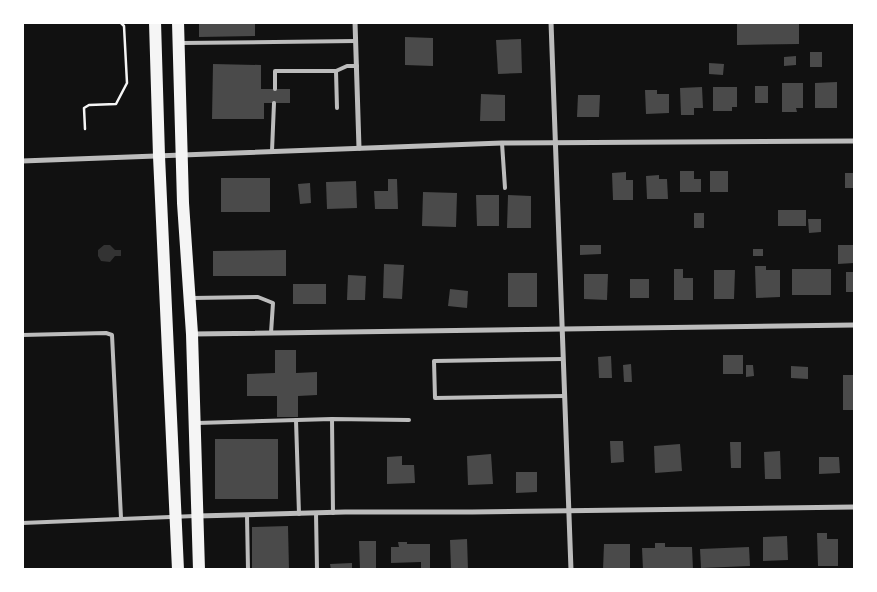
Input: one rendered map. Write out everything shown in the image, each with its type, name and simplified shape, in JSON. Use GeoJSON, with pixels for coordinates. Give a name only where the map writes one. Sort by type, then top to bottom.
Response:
{"type":"FeatureCollection","features":[{"type":"Feature","properties":{"kind":"main road"},"geometry":{"type":"LineString","coordinates":[[154,22],[178,570]]}},
{"type":"Feature","properties":{"kind":"main road"},"geometry":{"type":"LineString","coordinates":[[178,22],[182,154],[192,334],[199,570]]}},
{"type":"Feature","properties":{"kind":"street"},"geometry":{"type":"LineString","coordinates":[[355,22],[359,148]]}},
{"type":"Feature","properties":{"kind":"street"},"geometry":{"type":"LineString","coordinates":[[551,22],[571,570]]}},
{"type":"Feature","properties":{"kind":"street"},"geometry":{"type":"LineString","coordinates":[[22,161],[502,143],[854,140]]}},
{"type":"Feature","properties":{"kind":"street"},"geometry":{"type":"LineString","coordinates":[[192,334],[854,325]]}},
{"type":"Feature","properties":{"kind":"street"},"geometry":{"type":"LineString","coordinates":[[197,516],[854,507]]}},
{"type":"Feature","properties":{"kind":"lane"},"geometry":{"type":"LineString","coordinates":[[178,43],[356,42]]}},
{"type":"Feature","properties":{"kind":"lane"},"geometry":{"type":"LineString","coordinates":[[275,89],[275,71],[336,71],[347,66],[357,66]]}},
{"type":"Feature","properties":{"kind":"lane"},"geometry":{"type":"LineString","coordinates":[[336,71],[337,108]]}},
{"type":"Feature","properties":{"kind":"lane"},"geometry":{"type":"LineString","coordinates":[[272,151],[274,106]]}},
{"type":"Feature","properties":{"kind":"lane"},"geometry":{"type":"LineString","coordinates":[[502,143],[505,188]]}},
{"type":"Feature","properties":{"kind":"lane"},"geometry":{"type":"LineString","coordinates":[[190,298],[258,296],[273,303],[271,333]]}},
{"type":"Feature","properties":{"kind":"lane"},"geometry":{"type":"LineString","coordinates":[[22,335],[106,333],[112,335],[121,518]]}},
{"type":"Feature","properties":{"kind":"lane"},"geometry":{"type":"LineString","coordinates":[[563,359],[434,361],[435,398],[564,396]]}},
{"type":"Feature","properties":{"kind":"lane"},"geometry":{"type":"LineString","coordinates":[[195,423],[332,419],[409,420]]}},
{"type":"Feature","properties":{"kind":"lane"},"geometry":{"type":"LineString","coordinates":[[332,419],[333,513]]}},
{"type":"Feature","properties":{"kind":"lane"},"geometry":{"type":"LineString","coordinates":[[296,420],[299,514]]}},
{"type":"Feature","properties":{"kind":"lane"},"geometry":{"type":"LineString","coordinates":[[316,513],[317,570]]}},
{"type":"Feature","properties":{"kind":"lane"},"geometry":{"type":"LineString","coordinates":[[247,515],[248,570]]}},
{"type":"Feature","properties":{"kind":"lane"},"geometry":{"type":"LineString","coordinates":[[22,523],[197,516]]}},
{"type":"Feature","properties":{"kind":"path"},"geometry":{"type":"LineString","coordinates":[[85,129],[84,108],[88,105],[116,104],[127,83],[124,26],[120,22]]}},
{"type":"Feature","properties":{"kind":"shaded area"},"geometry":{"type":"Polygon","coordinates":[[[104,245],[110,245],[115,250],[121,250],[121,256],[115,256],[110,262],[101,261],[98,256],[98,250],[104,245]]]}},
{"type":"Feature","properties":{"kind":"building"},"geometry":{"type":"Polygon","coordinates":[[[199,22],[255,22],[255,36],[199,37],[199,22]]]}},
{"type":"Feature","properties":{"kind":"building"},"geometry":{"type":"Polygon","coordinates":[[[737,22],[799,22],[799,44],[737,45],[737,22]]]}},
{"type":"Feature","properties":{"kind":"building"},"geometry":{"type":"Polygon","coordinates":[[[405,37],[433,38],[433,66],[405,65],[405,37]]]}},
{"type":"Feature","properties":{"kind":"building"},"geometry":{"type":"Polygon","coordinates":[[[521,39],[522,73],[498,74],[496,40],[521,39]]]}},
{"type":"Feature","properties":{"kind":"building"},"geometry":{"type":"Polygon","coordinates":[[[810,52],[822,52],[822,67],[810,67],[810,52]]]}},
{"type":"Feature","properties":{"kind":"building"},"geometry":{"type":"Polygon","coordinates":[[[796,56],[796,65],[784,66],[784,57],[796,56]]]}},
{"type":"Feature","properties":{"kind":"building"},"geometry":{"type":"Polygon","coordinates":[[[709,63],[724,64],[723,75],[709,74],[709,63]]]}},
{"type":"Feature","properties":{"kind":"building"},"geometry":{"type":"Polygon","coordinates":[[[213,64],[261,65],[261,89],[290,89],[290,103],[264,103],[264,119],[212,119],[213,64]]]}},
{"type":"Feature","properties":{"kind":"building"},"geometry":{"type":"Polygon","coordinates":[[[837,82],[837,108],[815,108],[815,83],[837,82]]]}},
{"type":"Feature","properties":{"kind":"building"},"geometry":{"type":"Polygon","coordinates":[[[782,83],[803,83],[803,108],[796,108],[797,112],[782,112],[782,83]]]}},
{"type":"Feature","properties":{"kind":"building"},"geometry":{"type":"Polygon","coordinates":[[[755,86],[768,86],[768,103],[755,103],[755,86]]]}},
{"type":"Feature","properties":{"kind":"building"},"geometry":{"type":"Polygon","coordinates":[[[702,87],[703,108],[694,108],[694,115],[681,115],[680,88],[702,87]]]}},
{"type":"Feature","properties":{"kind":"building"},"geometry":{"type":"Polygon","coordinates":[[[713,87],[737,87],[737,107],[732,107],[732,111],[713,111],[713,87]]]}},
{"type":"Feature","properties":{"kind":"building"},"geometry":{"type":"Polygon","coordinates":[[[645,90],[657,90],[657,94],[669,94],[669,113],[646,114],[645,90]]]}},
{"type":"Feature","properties":{"kind":"building"},"geometry":{"type":"Polygon","coordinates":[[[481,94],[505,95],[505,121],[480,121],[481,94]]]}},
{"type":"Feature","properties":{"kind":"building"},"geometry":{"type":"Polygon","coordinates":[[[578,95],[600,95],[599,117],[577,117],[578,95]]]}},
{"type":"Feature","properties":{"kind":"building"},"geometry":{"type":"Polygon","coordinates":[[[680,171],[694,171],[694,179],[701,179],[701,192],[680,192],[680,171]]]}},
{"type":"Feature","properties":{"kind":"building"},"geometry":{"type":"Polygon","coordinates":[[[710,171],[728,171],[728,192],[710,192],[710,171]]]}},
{"type":"Feature","properties":{"kind":"building"},"geometry":{"type":"Polygon","coordinates":[[[626,172],[626,180],[633,180],[633,200],[613,200],[612,173],[626,172]]]}},
{"type":"Feature","properties":{"kind":"building"},"geometry":{"type":"Polygon","coordinates":[[[845,173],[854,173],[854,188],[845,188],[845,173]]]}},
{"type":"Feature","properties":{"kind":"building"},"geometry":{"type":"Polygon","coordinates":[[[659,175],[659,179],[667,179],[668,199],[647,199],[646,176],[659,175]]]}},
{"type":"Feature","properties":{"kind":"building"},"geometry":{"type":"Polygon","coordinates":[[[221,178],[270,178],[270,212],[221,212],[221,178]]]}},
{"type":"Feature","properties":{"kind":"building"},"geometry":{"type":"Polygon","coordinates":[[[388,179],[397,179],[398,209],[375,209],[374,191],[388,191],[388,179]]]}},
{"type":"Feature","properties":{"kind":"building"},"geometry":{"type":"Polygon","coordinates":[[[356,181],[357,208],[327,209],[326,182],[356,181]]]}},
{"type":"Feature","properties":{"kind":"building"},"geometry":{"type":"Polygon","coordinates":[[[310,183],[311,203],[300,204],[298,184],[310,183]]]}},
{"type":"Feature","properties":{"kind":"building"},"geometry":{"type":"Polygon","coordinates":[[[423,192],[457,193],[456,227],[422,226],[423,192]]]}},
{"type":"Feature","properties":{"kind":"building"},"geometry":{"type":"Polygon","coordinates":[[[476,195],[499,195],[499,226],[477,226],[476,195]]]}},
{"type":"Feature","properties":{"kind":"building"},"geometry":{"type":"Polygon","coordinates":[[[508,195],[531,196],[531,228],[507,228],[508,195]]]}},
{"type":"Feature","properties":{"kind":"building"},"geometry":{"type":"Polygon","coordinates":[[[778,210],[806,210],[806,226],[778,226],[778,210]]]}},
{"type":"Feature","properties":{"kind":"building"},"geometry":{"type":"Polygon","coordinates":[[[694,213],[704,213],[704,228],[694,228],[694,213]]]}},
{"type":"Feature","properties":{"kind":"building"},"geometry":{"type":"Polygon","coordinates":[[[808,219],[821,219],[821,232],[809,233],[808,219]]]}},
{"type":"Feature","properties":{"kind":"building"},"geometry":{"type":"Polygon","coordinates":[[[580,245],[601,245],[601,254],[580,255],[580,245]]]}},
{"type":"Feature","properties":{"kind":"building"},"geometry":{"type":"Polygon","coordinates":[[[838,245],[854,245],[854,263],[838,264],[838,245]]]}},
{"type":"Feature","properties":{"kind":"building"},"geometry":{"type":"Polygon","coordinates":[[[753,249],[763,249],[763,256],[753,256],[753,249]]]}},
{"type":"Feature","properties":{"kind":"building"},"geometry":{"type":"Polygon","coordinates":[[[286,250],[286,276],[213,276],[213,251],[286,250]]]}},
{"type":"Feature","properties":{"kind":"building"},"geometry":{"type":"Polygon","coordinates":[[[384,264],[404,265],[402,299],[383,298],[384,264]]]}},
{"type":"Feature","properties":{"kind":"building"},"geometry":{"type":"Polygon","coordinates":[[[755,266],[766,266],[766,270],[780,270],[780,297],[756,298],[755,266]]]}},
{"type":"Feature","properties":{"kind":"building"},"geometry":{"type":"Polygon","coordinates":[[[674,269],[683,269],[683,278],[693,278],[693,300],[674,300],[674,269]]]}},
{"type":"Feature","properties":{"kind":"building"},"geometry":{"type":"Polygon","coordinates":[[[792,269],[831,269],[831,295],[792,295],[792,269]]]}},
{"type":"Feature","properties":{"kind":"building"},"geometry":{"type":"Polygon","coordinates":[[[714,270],[735,270],[734,299],[714,299],[714,270]]]}},
{"type":"Feature","properties":{"kind":"building"},"geometry":{"type":"Polygon","coordinates":[[[846,272],[854,272],[854,292],[846,292],[846,272]]]}},
{"type":"Feature","properties":{"kind":"building"},"geometry":{"type":"Polygon","coordinates":[[[508,273],[537,273],[537,307],[508,307],[508,273]]]}},
{"type":"Feature","properties":{"kind":"building"},"geometry":{"type":"Polygon","coordinates":[[[584,274],[608,274],[607,300],[584,299],[584,274]]]}},
{"type":"Feature","properties":{"kind":"building"},"geometry":{"type":"Polygon","coordinates":[[[348,275],[366,276],[365,300],[347,300],[348,275]]]}},
{"type":"Feature","properties":{"kind":"building"},"geometry":{"type":"Polygon","coordinates":[[[630,279],[649,279],[649,298],[630,298],[630,279]]]}},
{"type":"Feature","properties":{"kind":"building"},"geometry":{"type":"Polygon","coordinates":[[[293,284],[326,284],[326,304],[293,304],[293,284]]]}},
{"type":"Feature","properties":{"kind":"building"},"geometry":{"type":"Polygon","coordinates":[[[450,289],[468,291],[467,308],[448,306],[450,289]]]}},
{"type":"Feature","properties":{"kind":"building"},"geometry":{"type":"Polygon","coordinates":[[[275,350],[296,350],[296,373],[317,372],[317,395],[298,396],[298,417],[277,417],[277,396],[247,396],[247,374],[275,373],[275,350]]]}},
{"type":"Feature","properties":{"kind":"building"},"geometry":{"type":"Polygon","coordinates":[[[723,355],[743,355],[743,374],[723,374],[723,355]]]}},
{"type":"Feature","properties":{"kind":"building"},"geometry":{"type":"Polygon","coordinates":[[[611,356],[612,378],[599,378],[598,357],[611,356]]]}},
{"type":"Feature","properties":{"kind":"building"},"geometry":{"type":"Polygon","coordinates":[[[631,364],[632,382],[624,382],[623,365],[631,364]]]}},
{"type":"Feature","properties":{"kind":"building"},"geometry":{"type":"Polygon","coordinates":[[[746,365],[753,365],[754,376],[746,377],[746,365]]]}},
{"type":"Feature","properties":{"kind":"building"},"geometry":{"type":"Polygon","coordinates":[[[791,366],[808,367],[808,379],[791,378],[791,366]]]}},
{"type":"Feature","properties":{"kind":"building"},"geometry":{"type":"Polygon","coordinates":[[[843,375],[854,375],[854,410],[843,410],[843,375]]]}},
{"type":"Feature","properties":{"kind":"building"},"geometry":{"type":"Polygon","coordinates":[[[215,439],[278,439],[278,499],[215,499],[215,439]]]}},
{"type":"Feature","properties":{"kind":"building"},"geometry":{"type":"Polygon","coordinates":[[[610,441],[623,441],[624,462],[611,463],[610,441]]]}},
{"type":"Feature","properties":{"kind":"building"},"geometry":{"type":"Polygon","coordinates":[[[730,442],[741,442],[741,468],[731,468],[730,442]]]}},
{"type":"Feature","properties":{"kind":"building"},"geometry":{"type":"Polygon","coordinates":[[[680,444],[682,471],[655,473],[654,446],[680,444]]]}},
{"type":"Feature","properties":{"kind":"building"},"geometry":{"type":"Polygon","coordinates":[[[780,451],[781,479],[765,479],[764,452],[780,451]]]}},
{"type":"Feature","properties":{"kind":"building"},"geometry":{"type":"Polygon","coordinates":[[[491,454],[493,484],[468,485],[467,456],[491,454]]]}},
{"type":"Feature","properties":{"kind":"building"},"geometry":{"type":"Polygon","coordinates":[[[402,456],[402,465],[414,465],[415,483],[387,484],[387,457],[402,456]]]}},
{"type":"Feature","properties":{"kind":"building"},"geometry":{"type":"Polygon","coordinates":[[[819,457],[839,457],[840,473],[819,474],[819,457]]]}},
{"type":"Feature","properties":{"kind":"building"},"geometry":{"type":"Polygon","coordinates":[[[516,472],[537,472],[537,492],[516,493],[516,472]]]}},
{"type":"Feature","properties":{"kind":"building"},"geometry":{"type":"Polygon","coordinates":[[[288,526],[289,570],[252,570],[252,527],[288,526]]]}},
{"type":"Feature","properties":{"kind":"building"},"geometry":{"type":"Polygon","coordinates":[[[817,533],[827,533],[827,539],[838,539],[838,566],[818,566],[817,533]]]}},
{"type":"Feature","properties":{"kind":"building"},"geometry":{"type":"Polygon","coordinates":[[[787,536],[788,560],[763,561],[763,537],[787,536]]]}},
{"type":"Feature","properties":{"kind":"building"},"geometry":{"type":"Polygon","coordinates":[[[467,539],[468,570],[451,570],[450,540],[467,539]]]}},
{"type":"Feature","properties":{"kind":"building"},"geometry":{"type":"Polygon","coordinates":[[[359,541],[376,541],[376,570],[360,570],[359,541]]]}},
{"type":"Feature","properties":{"kind":"building"},"geometry":{"type":"Polygon","coordinates":[[[398,542],[430,544],[430,568],[421,568],[421,562],[391,563],[391,547],[399,547],[398,542]]]}},
{"type":"Feature","properties":{"kind":"building"},"geometry":{"type":"Polygon","coordinates":[[[655,543],[665,543],[665,547],[692,547],[693,570],[643,570],[642,548],[655,548],[655,543]]]}},
{"type":"Feature","properties":{"kind":"building"},"geometry":{"type":"Polygon","coordinates":[[[604,544],[630,544],[630,570],[603,570],[604,544]]]}},
{"type":"Feature","properties":{"kind":"building"},"geometry":{"type":"Polygon","coordinates":[[[749,547],[750,566],[701,568],[700,549],[749,547]]]}},
{"type":"Feature","properties":{"kind":"building"},"geometry":{"type":"Polygon","coordinates":[[[352,563],[352,570],[331,570],[330,564],[352,563]]]}}]}
